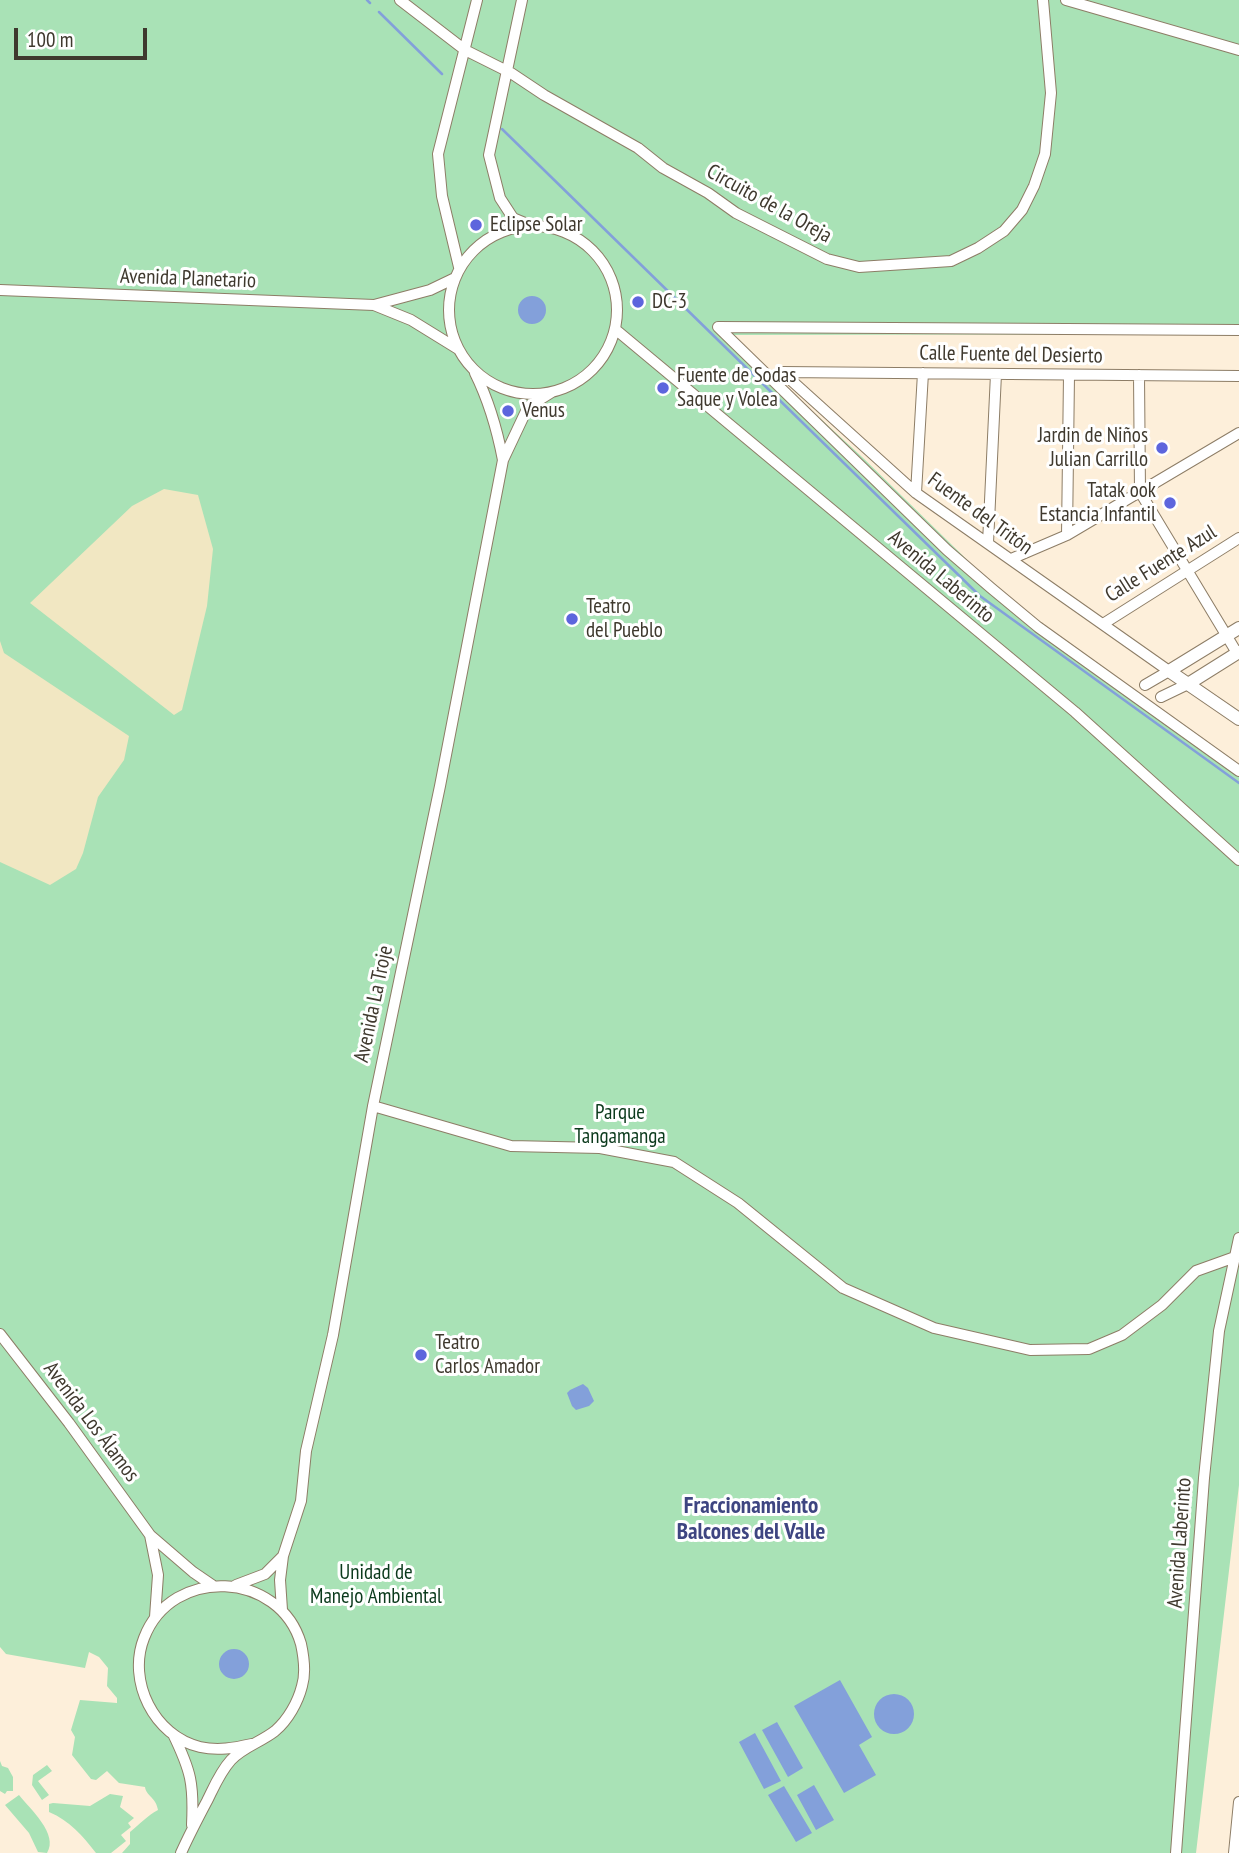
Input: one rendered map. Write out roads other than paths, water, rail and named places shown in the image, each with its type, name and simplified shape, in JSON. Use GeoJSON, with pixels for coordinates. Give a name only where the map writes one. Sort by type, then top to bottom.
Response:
{"type":"FeatureCollection","features":[{"type":"Feature","properties":{"kind":"street","name":"Circuito de la Oreja"},"geometry":{"type":"LineString","coordinates":[[400,0],[465,50],[505,70],[638,148],[663,168],[708,192],[736,214],[827,259],[859,267],[951,261],[978,248],[1004,230],[1022,210],[1045,154],[1051,93],[1043,0]]}},
{"type":"Feature","properties":{"kind":"street"},"geometry":{"type":"LineString","coordinates":[[457,273],[442,196],[439,154],[477,0]]}},
{"type":"Feature","properties":{"kind":"street"},"geometry":{"type":"LineString","coordinates":[[522,0],[489,155],[500,198],[513,218],[530,225],[558,229],[583,242],[602,261],[614,286],[618,313],[612,340],[598,364],[578,382],[552,392],[524,394],[498,387],[475,372],[457,349],[449,322],[449,294],[457,273],[478,246],[496,234],[530,225]]}},
{"type":"Feature","properties":{"kind":"street"},"geometry":{"type":"LineString","coordinates":[[1066,0],[1239,50]]}},
{"type":"Feature","properties":{"kind":"street"},"geometry":{"type":"LineString","coordinates":[[496,234],[497,247]]}},
{"type":"Feature","properties":{"kind":"street","name":"Avenida Planetario"},"geometry":{"type":"LineString","coordinates":[[0,290],[374,305],[430,290],[457,273]]}},
{"type":"Feature","properties":{"kind":"street","name":"Avenida Planetario"},"geometry":{"type":"LineString","coordinates":[[374,305],[411,320],[457,349]]}},
{"type":"Feature","properties":{"kind":"street"},"geometry":{"type":"LineString","coordinates":[[1239,331],[718,327],[947,550],[991,589],[1038,627],[1239,771]]}},
{"type":"Feature","properties":{"kind":"street","name":"Avenida Laberinto"},"geometry":{"type":"LineString","coordinates":[[614,329],[1075,712],[1239,860]]}},
{"type":"Feature","properties":{"kind":"street","name":"Avenida La Troje"},"geometry":{"type":"LineString","coordinates":[[475,372],[487,396],[503,460]]}},
{"type":"Feature","properties":{"kind":"street","name":"Calle Fuente del Desierto"},"geometry":{"type":"LineString","coordinates":[[782,372],[1239,376]]}},
{"type":"Feature","properties":{"kind":"street","name":"Fuente del Tritón"},"geometry":{"type":"LineString","coordinates":[[782,372],[916,493],[1170,671]]}},
{"type":"Feature","properties":{"kind":"street"},"geometry":{"type":"LineString","coordinates":[[916,493],[923,373]]}},
{"type":"Feature","properties":{"kind":"street"},"geometry":{"type":"LineString","coordinates":[[988,543],[996,374]]}},
{"type":"Feature","properties":{"kind":"street"},"geometry":{"type":"LineString","coordinates":[[1067,535],[1069,374]]}},
{"type":"Feature","properties":{"kind":"street"},"geometry":{"type":"LineString","coordinates":[[1139,375],[1140,492],[1238,653],[1188,684],[1161,697]]}},
{"type":"Feature","properties":{"kind":"street","name":"Avenida La Troje"},"geometry":{"type":"LineString","coordinates":[[282,1610],[280,1580],[283,1556],[301,1501],[306,1451],[333,1335],[373,1106],[503,460],[528,407],[552,392]]}},
{"type":"Feature","properties":{"kind":"street"},"geometry":{"type":"LineString","coordinates":[[1011,559],[1067,535],[1239,433]]}},
{"type":"Feature","properties":{"kind":"street","name":"Calle Fuente Azul"},"geometry":{"type":"LineString","coordinates":[[1103,624],[1239,538]]}},
{"type":"Feature","properties":{"kind":"street"},"geometry":{"type":"LineString","coordinates":[[1145,685],[1239,628]]}},
{"type":"Feature","properties":{"kind":"street"},"geometry":{"type":"LineString","coordinates":[[1170,671],[1239,719]]}},
{"type":"Feature","properties":{"kind":"street"},"geometry":{"type":"LineString","coordinates":[[373,1106],[510,1146],[600,1148],[674,1162],[738,1203],[844,1288],[934,1328],[1030,1350],[1089,1349],[1122,1335],[1162,1305],[1196,1271],[1235,1257]]}},
{"type":"Feature","properties":{"kind":"street","name":"Avenida Laberinto"},"geometry":{"type":"LineString","coordinates":[[1175,1853],[1204,1478],[1219,1332],[1239,1238]]}},
{"type":"Feature","properties":{"kind":"street","name":"Avenida Los Álamos"},"geometry":{"type":"LineString","coordinates":[[0,1334],[150,1535],[212,1585]]}},
{"type":"Feature","properties":{"kind":"street","name":"Avenida Los Álamos"},"geometry":{"type":"LineString","coordinates":[[150,1535],[158,1575],[155,1617]]}},
{"type":"Feature","properties":{"kind":"street"},"geometry":{"type":"LineString","coordinates":[[235,1585],[265,1574],[283,1556]]}},
{"type":"Feature","properties":{"kind":"street"},"geometry":{"type":"LineString","coordinates":[[181,1853],[192,1827],[232,1758],[275,1730],[293,1710],[303,1685],[304,1658],[297,1633],[282,1610],[261,1594],[235,1585],[212,1585],[190,1590],[171,1602],[155,1617],[144,1637],[139,1660],[141,1688],[153,1714],[173,1734],[198,1746],[225,1750],[252,1744]]}},
{"type":"Feature","properties":{"kind":"street"},"geometry":{"type":"LineString","coordinates":[[173,1734],[189,1768],[193,1797],[192,1827]]}},
{"type":"Feature","properties":{"kind":"street"},"geometry":{"type":"LineString","coordinates":[[1236,1850],[1239,1802]]}},
{"type":"Feature","properties":{"kind":"water"},"geometry":{"type":"Polygon","coordinates":[[[532,296],[542,300],[546,310],[542,320],[532,324],[522,320],[518,310],[522,300],[532,296]]]}},
{"type":"Feature","properties":{"kind":"water"},"geometry":{"type":"Polygon","coordinates":[[[583,1384],[594,1401],[589,1406],[576,1410],[567,1393],[583,1384]]]}},
{"type":"Feature","properties":{"kind":"water"},"geometry":{"type":"Polygon","coordinates":[[[234,1649],[245,1653],[249,1664],[245,1675],[234,1679],[223,1675],[219,1664],[223,1653],[234,1649]]]}},
{"type":"Feature","properties":{"kind":"water"},"geometry":{"type":"Polygon","coordinates":[[[840,1680],[872,1737],[859,1745],[876,1775],[844,1793],[794,1706],[840,1680]]]}},
{"type":"Feature","properties":{"kind":"water"},"geometry":{"type":"Polygon","coordinates":[[[894,1694],[908,1700],[914,1714],[908,1728],[894,1734],[880,1728],[874,1714],[880,1700],[894,1694]]]}},
{"type":"Feature","properties":{"kind":"water"},"geometry":{"type":"Polygon","coordinates":[[[777,1722],[803,1768],[788,1777],[762,1730],[777,1722]]]}},
{"type":"Feature","properties":{"kind":"water"},"geometry":{"type":"Polygon","coordinates":[[[755,1733],[781,1781],[764,1789],[739,1742],[755,1733]]]}},
{"type":"Feature","properties":{"kind":"water"},"geometry":{"type":"Polygon","coordinates":[[[814,1785],[834,1820],[816,1830],[797,1795],[814,1785]]]}},
{"type":"Feature","properties":{"kind":"water"},"geometry":{"type":"Polygon","coordinates":[[[784,1786],[812,1833],[796,1842],[768,1795],[784,1786]]]}},
{"type":"Feature","properties":{"kind":"waterway"},"geometry":{"type":"LineString","coordinates":[[367,0],[370,3]]}},
{"type":"Feature","properties":{"kind":"waterway"},"geometry":{"type":"LineString","coordinates":[[379,12],[442,74]]}},
{"type":"Feature","properties":{"kind":"waterway"},"geometry":{"type":"LineString","coordinates":[[502,129],[980,596],[1239,783]]}},
{"type":"Feature","properties":{"kind":"place","name":"Eclipse Solar"},"geometry":{"type":"Point","coordinates":[476,225]}},
{"type":"Feature","properties":{"kind":"place","name":"DC-3"},"geometry":{"type":"Point","coordinates":[638,302]}},
{"type":"Feature","properties":{"kind":"place","name":"Fuente de Sodas Saque y Volea"},"geometry":{"type":"Point","coordinates":[663,388]}},
{"type":"Feature","properties":{"kind":"place","name":"Venus"},"geometry":{"type":"Point","coordinates":[508,411]}},
{"type":"Feature","properties":{"kind":"place","name":"Jardin de Niños Julian Carrillo"},"geometry":{"type":"Point","coordinates":[1162,448]}},
{"type":"Feature","properties":{"kind":"place","name":"Tatak ook Estancia Infantil"},"geometry":{"type":"Point","coordinates":[1170,503]}},
{"type":"Feature","properties":{"kind":"place","name":"Teatro del Pueblo"},"geometry":{"type":"Point","coordinates":[572,619]}},
{"type":"Feature","properties":{"kind":"place","name":"Teatro Carlos Amador"},"geometry":{"type":"Point","coordinates":[421,1355]}},
{"type":"Feature","properties":{"kind":"district","name":"Fraccionamiento Balcones del Valle"},"geometry":{"type":"Point","coordinates":[751,1519]}},
{"type":"Feature","properties":{"kind":"park label","name":"Parque Tangamanga"},"geometry":{"type":"Point","coordinates":[620,1125]}},
{"type":"Feature","properties":{"kind":"park label","name":"Unidad de Manejo Ambiental"},"geometry":{"type":"Point","coordinates":[376,1585]}}]}
